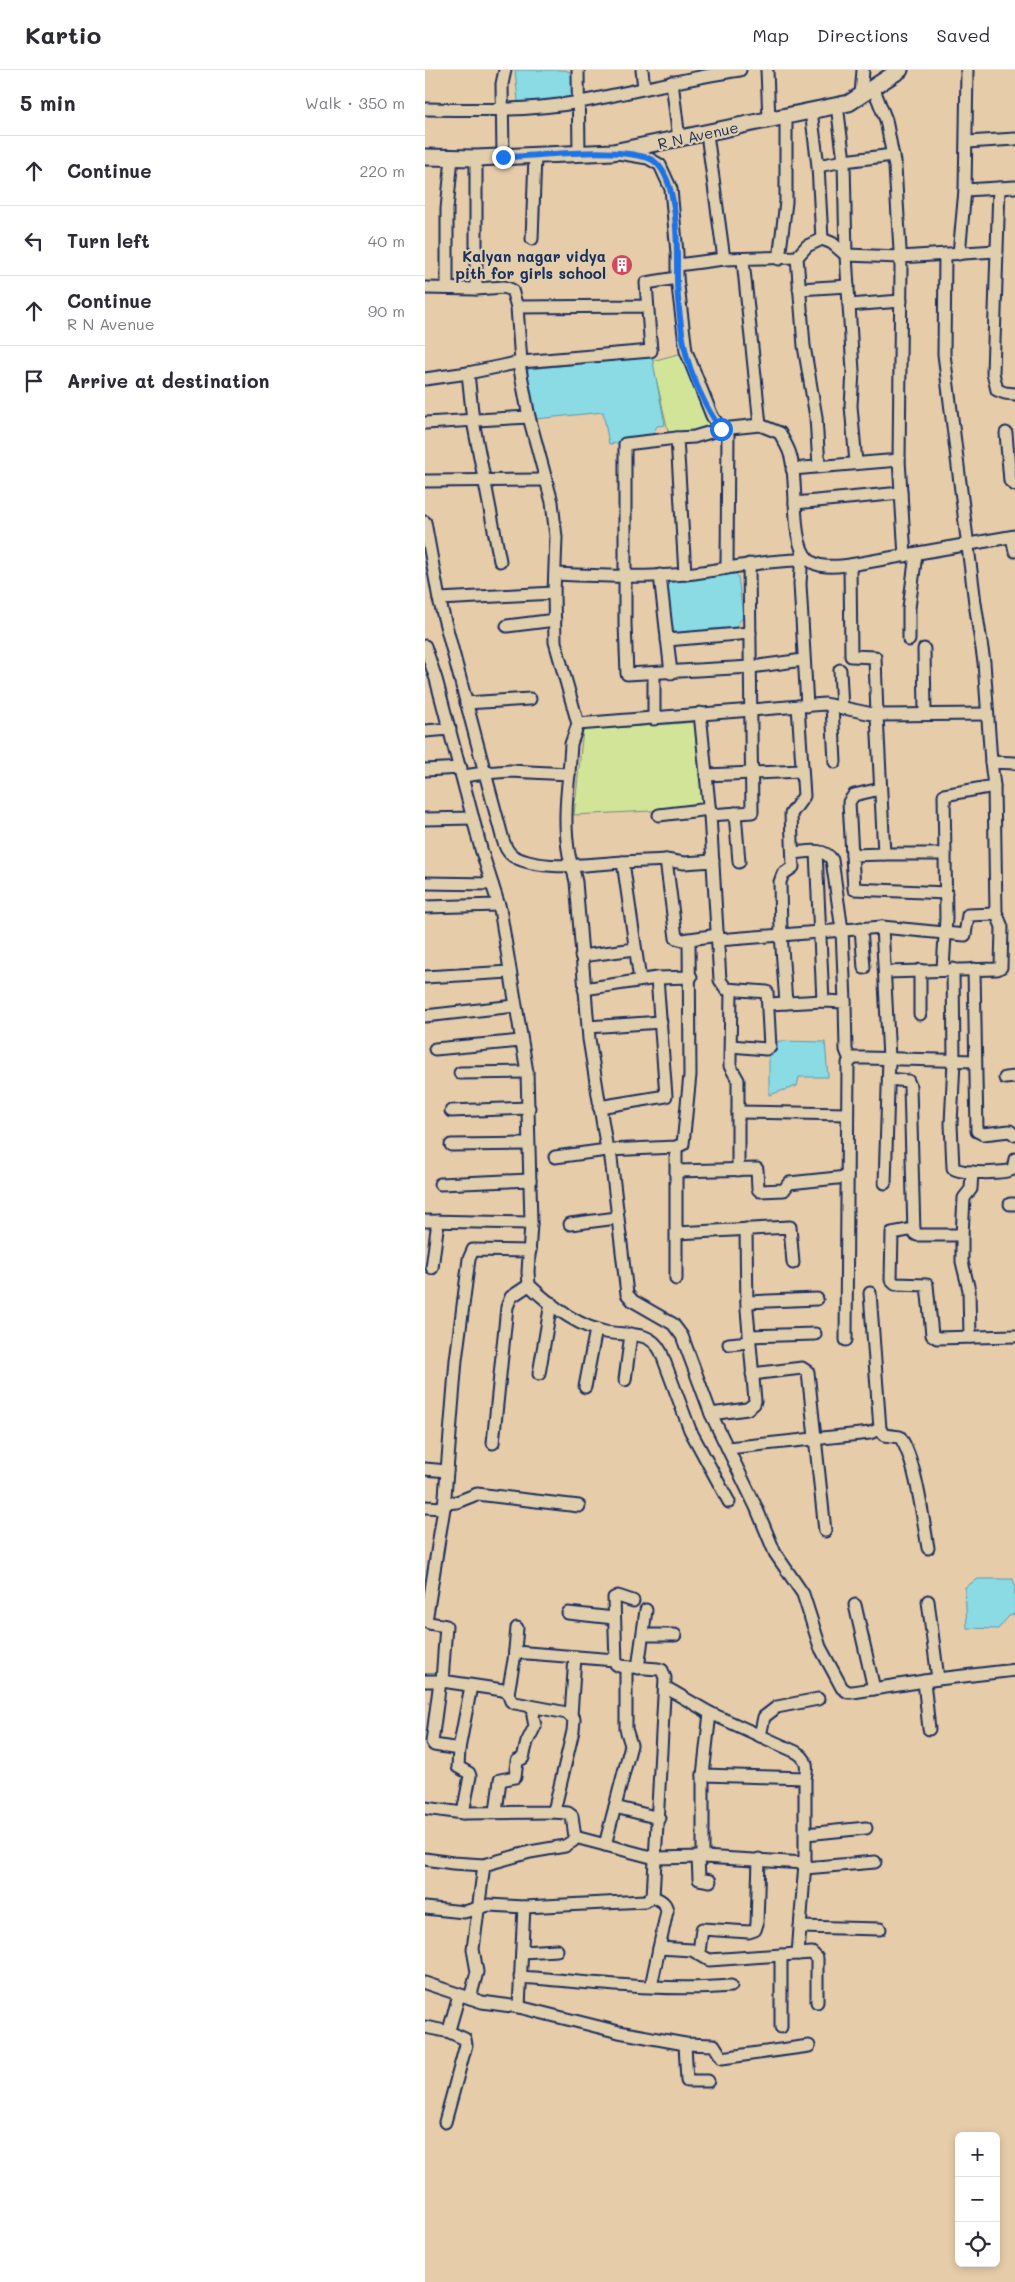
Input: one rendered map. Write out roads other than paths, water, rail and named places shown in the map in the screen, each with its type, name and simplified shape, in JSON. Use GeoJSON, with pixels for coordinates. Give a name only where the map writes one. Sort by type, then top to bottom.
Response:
{"type":"FeatureCollection","features":[{"type":"Feature","properties":{"kind":"main road","name":"R N Avenue"},"geometry":{"type":"LineString","coordinates":[[425,157],[476,158],[613,152],[849,103],[900,70]]}},
{"type":"Feature","properties":{"kind":"street"},"geometry":{"type":"LineString","coordinates":[[503,157],[502,84],[505,70]]}},
{"type":"Feature","properties":{"kind":"street"},"geometry":{"type":"LineString","coordinates":[[577,70],[579,154]]}},
{"type":"Feature","properties":{"kind":"street"},"geometry":{"type":"LineString","coordinates":[[642,70],[644,88]]}},
{"type":"Feature","properties":{"kind":"street"},"geometry":{"type":"LineString","coordinates":[[425,109],[502,110],[579,102],[672,82],[702,73],[740,70]]}},
{"type":"Feature","properties":{"kind":"street"},"geometry":{"type":"LineString","coordinates":[[767,70],[769,120]]}},
{"type":"Feature","properties":{"kind":"street"},"geometry":{"type":"LineString","coordinates":[[863,70],[867,91],[887,120],[893,155],[901,301],[899,460],[901,493],[910,555],[909,640]]}},
{"type":"Feature","properties":{"kind":"street"},"geometry":{"type":"LineString","coordinates":[[959,254],[965,190],[967,70]]}},
{"type":"Feature","properties":{"kind":"street"},"geometry":{"type":"LineString","coordinates":[[672,82],[679,139]]}},
{"type":"Feature","properties":{"kind":"street"},"geometry":{"type":"LineString","coordinates":[[837,105],[844,161],[846,255],[853,371],[851,406],[855,463]]}},
{"type":"Feature","properties":{"kind":"street"},"geometry":{"type":"LineString","coordinates":[[811,111],[818,166],[822,239]]}},
{"type":"Feature","properties":{"kind":"street"},"geometry":{"type":"LineString","coordinates":[[779,259],[786,202],[786,116]]}},
{"type":"Feature","properties":{"kind":"street"},"geometry":{"type":"LineString","coordinates":[[707,134],[724,259]]}},
{"type":"Feature","properties":{"kind":"street"},"geometry":{"type":"LineString","coordinates":[[967,142],[1015,139]]}},
{"type":"Feature","properties":{"kind":"street"},"geometry":{"type":"LineString","coordinates":[[613,152],[648,158],[660,164],[671,189],[678,265],[677,278],[685,351],[712,416],[725,429],[727,568]]}},
{"type":"Feature","properties":{"kind":"street"},"geometry":{"type":"LineString","coordinates":[[818,166],[893,155]]}},
{"type":"Feature","properties":{"kind":"street"},"geometry":{"type":"LineString","coordinates":[[532,239],[535,156]]}},
{"type":"Feature","properties":{"kind":"street"},"geometry":{"type":"LineString","coordinates":[[447,288],[447,209],[452,158]]}},
{"type":"Feature","properties":{"kind":"street"},"geometry":{"type":"LineString","coordinates":[[476,158],[476,289]]}},
{"type":"Feature","properties":{"kind":"street"},"geometry":{"type":"LineString","coordinates":[[965,190],[1015,187]]}},
{"type":"Feature","properties":{"kind":"street"},"geometry":{"type":"LineString","coordinates":[[999,188],[993,373],[997,390],[1015,394]]}},
{"type":"Feature","properties":{"kind":"street"},"geometry":{"type":"LineString","coordinates":[[678,265],[724,259],[743,260],[797,257],[807,246],[822,239],[832,243],[846,255],[900,257],[996,251]]}},
{"type":"Feature","properties":{"kind":"street"},"geometry":{"type":"LineString","coordinates":[[885,972],[997,969],[1001,967],[1002,927],[996,914],[994,786],[984,662],[944,354],[945,254]]}},
{"type":"Feature","properties":{"kind":"street"},"geometry":{"type":"LineString","coordinates":[[797,257],[804,346],[816,417],[819,466]]}},
{"type":"Feature","properties":{"kind":"street"},"geometry":{"type":"LineString","coordinates":[[743,260],[760,425]]}},
{"type":"Feature","properties":{"kind":"street"},"geometry":{"type":"LineString","coordinates":[[425,379],[520,363],[651,351],[646,283],[677,278]]}},
{"type":"Feature","properties":{"kind":"street"},"geometry":{"type":"LineString","coordinates":[[799,289],[848,286]]}},
{"type":"Feature","properties":{"kind":"street"},"geometry":{"type":"LineString","coordinates":[[425,288],[476,289],[504,287],[512,290],[517,307],[520,363],[529,417],[552,502],[556,537],[555,642],[577,724],[571,744],[565,810],[569,857],[574,867],[588,1027],[599,1107],[609,1150],[627,1294],[633,1301],[661,1316],[678,1330],[711,1414],[756,1507],[775,1554],[803,1594],[817,1640],[842,1688],[848,1692],[1015,1670]]}},
{"type":"Feature","properties":{"kind":"street"},"geometry":{"type":"LineString","coordinates":[[849,305],[901,301]]}},
{"type":"Feature","properties":{"kind":"street"},"geometry":{"type":"LineString","coordinates":[[517,307],[647,306]]}},
{"type":"Feature","properties":{"kind":"street"},"geometry":{"type":"LineString","coordinates":[[468,373],[473,422],[486,480],[500,561]]}},
{"type":"Feature","properties":{"kind":"street"},"geometry":{"type":"LineString","coordinates":[[425,423],[473,422],[529,417]]}},
{"type":"Feature","properties":{"kind":"street"},"geometry":{"type":"LineString","coordinates":[[786,1003],[781,934],[780,882],[783,874],[793,867],[791,814],[804,796],[802,771],[803,660],[801,556],[791,455],[780,433],[760,425],[725,429],[694,438],[625,444],[625,624],[627,674],[751,667],[803,660]]}},
{"type":"Feature","properties":{"kind":"street"},"geometry":{"type":"LineString","coordinates":[[1006,433],[1010,481],[1015,485]]}},
{"type":"Feature","properties":{"kind":"street"},"geometry":{"type":"LineString","coordinates":[[677,438],[685,574]]}},
{"type":"Feature","properties":{"kind":"street"},"geometry":{"type":"LineString","coordinates":[[792,469],[899,460]]}},
{"type":"Feature","properties":{"kind":"street"},"geometry":{"type":"LineString","coordinates":[[425,481],[545,480]]}},
{"type":"Feature","properties":{"kind":"street"},"geometry":{"type":"LineString","coordinates":[[795,503],[901,493]]}},
{"type":"Feature","properties":{"kind":"street"},"geometry":{"type":"LineString","coordinates":[[425,522],[439,599],[466,703],[472,773],[473,818],[499,905],[527,1072],[531,1223],[529,1285]]}},
{"type":"Feature","properties":{"kind":"street"},"geometry":{"type":"LineString","coordinates":[[555,574],[625,576],[685,574],[801,556],[823,566],[851,565],[1014,537],[1015,551]]}},
{"type":"Feature","properties":{"kind":"street"},"geometry":{"type":"LineString","coordinates":[[659,815],[752,812],[749,564]]}},
{"type":"Feature","properties":{"kind":"street"},"geometry":{"type":"LineString","coordinates":[[851,565],[851,656],[875,657],[884,854]]}},
{"type":"Feature","properties":{"kind":"street"},"geometry":{"type":"LineString","coordinates":[[660,575],[671,673]]}},
{"type":"Feature","properties":{"kind":"street"},"geometry":{"type":"LineString","coordinates":[[439,599],[554,593]]}},
{"type":"Feature","properties":{"kind":"street"},"geometry":{"type":"LineString","coordinates":[[507,626],[555,620]]}},
{"type":"Feature","properties":{"kind":"street"},"geometry":{"type":"LineString","coordinates":[[667,640],[750,633]]}},
{"type":"Feature","properties":{"kind":"street"},"geometry":{"type":"LineString","coordinates":[[425,646],[450,730],[507,850],[513,856],[531,862],[574,867],[666,860],[684,863],[713,861]]}},
{"type":"Feature","properties":{"kind":"street"},"geometry":{"type":"LineString","coordinates":[[923,649],[925,714]]}},
{"type":"Feature","properties":{"kind":"street"},"geometry":{"type":"LineString","coordinates":[[835,762],[840,670]]}},
{"type":"Feature","properties":{"kind":"street"},"geometry":{"type":"LineString","coordinates":[[654,673],[654,719]]}},
{"type":"Feature","properties":{"kind":"street"},"geometry":{"type":"LineString","coordinates":[[466,703],[530,699]]}},
{"type":"Feature","properties":{"kind":"street"},"geometry":{"type":"LineString","coordinates":[[577,724],[605,720],[654,719],[700,713],[825,704],[877,715],[987,714]]}},
{"type":"Feature","properties":{"kind":"street"},"geometry":{"type":"LineString","coordinates":[[700,713],[710,812],[720,980],[726,989],[766,991],[769,1004],[771,1047],[767,1049],[731,1046]]}},
{"type":"Feature","properties":{"kind":"street"},"geometry":{"type":"LineString","coordinates":[[425,731],[450,730]]}},
{"type":"Feature","properties":{"kind":"street"},"geometry":{"type":"LineString","coordinates":[[991,762],[1015,763]]}},
{"type":"Feature","properties":{"kind":"street"},"geometry":{"type":"LineString","coordinates":[[425,770],[472,773],[510,771],[569,774]]}},
{"type":"Feature","properties":{"kind":"street"},"geometry":{"type":"LineString","coordinates":[[706,775],[802,771]]}},
{"type":"Feature","properties":{"kind":"street"},"geometry":{"type":"LineString","coordinates":[[994,786],[944,795],[945,933],[954,1061],[951,1106],[951,1161],[953,1168],[957,1171],[1009,1171],[1013,1169],[1015,1159]]}},
{"type":"Feature","properties":{"kind":"street"},"geometry":{"type":"LineString","coordinates":[[881,789],[854,795],[849,802],[853,889],[946,893]]}},
{"type":"Feature","properties":{"kind":"street"},"geometry":{"type":"LineString","coordinates":[[735,813],[739,862]]}},
{"type":"Feature","properties":{"kind":"street"},"geometry":{"type":"LineString","coordinates":[[425,819],[473,818]]}},
{"type":"Feature","properties":{"kind":"street"},"geometry":{"type":"LineString","coordinates":[[816,852],[823,1001]]}},
{"type":"Feature","properties":{"kind":"street"},"geometry":{"type":"LineString","coordinates":[[793,853],[826,852],[832,860],[842,930],[846,1050],[850,1060],[847,1074],[846,1340]]}},
{"type":"Feature","properties":{"kind":"street"},"geometry":{"type":"LineString","coordinates":[[852,855],[945,854]]}},
{"type":"Feature","properties":{"kind":"street"},"geometry":{"type":"LineString","coordinates":[[666,860],[674,935],[679,940],[882,927],[965,936],[968,915],[996,914]]}},
{"type":"Feature","properties":{"kind":"street"},"geometry":{"type":"LineString","coordinates":[[623,862],[640,980]]}},
{"type":"Feature","properties":{"kind":"street"},"geometry":{"type":"LineString","coordinates":[[425,883],[492,884]]}},
{"type":"Feature","properties":{"kind":"street"},"geometry":{"type":"LineString","coordinates":[[425,907],[499,905]]}},
{"type":"Feature","properties":{"kind":"street"},"geometry":{"type":"LineString","coordinates":[[882,927],[889,1058],[885,1182]]}},
{"type":"Feature","properties":{"kind":"street"},"geometry":{"type":"LineString","coordinates":[[861,928],[864,968]]}},
{"type":"Feature","properties":{"kind":"street"},"geometry":{"type":"LineString","coordinates":[[555,1157],[609,1150],[676,1147],[684,1143],[689,1090],[691,977],[689,939]]}},
{"type":"Feature","properties":{"kind":"street"},"geometry":{"type":"LineString","coordinates":[[581,956],[635,948]]}},
{"type":"Feature","properties":{"kind":"street"},"geometry":{"type":"LineString","coordinates":[[974,969],[977,1131],[983,1134],[1011,1131],[1015,1135]]}},
{"type":"Feature","properties":{"kind":"street"},"geometry":{"type":"LineString","coordinates":[[920,970],[920,1014]]}},
{"type":"Feature","properties":{"kind":"street"},"geometry":{"type":"LineString","coordinates":[[425,977],[509,972]]}},
{"type":"Feature","properties":{"kind":"street"},"geometry":{"type":"LineString","coordinates":[[584,989],[657,978],[691,977]]}},
{"type":"Feature","properties":{"kind":"street"},"geometry":{"type":"LineString","coordinates":[[599,1107],[666,1096],[657,978]]}},
{"type":"Feature","properties":{"kind":"street"},"geometry":{"type":"LineString","coordinates":[[731,990],[730,1066],[737,1077],[738,1170]]}},
{"type":"Feature","properties":{"kind":"street"},"geometry":{"type":"LineString","coordinates":[[769,1004],[823,1001],[845,1002]]}},
{"type":"Feature","properties":{"kind":"street"},"geometry":{"type":"LineString","coordinates":[[425,1016],[515,1006]]}},
{"type":"Feature","properties":{"kind":"street"},"geometry":{"type":"LineString","coordinates":[[588,1027],[661,1022]]}},
{"type":"Feature","properties":{"kind":"street"},"geometry":{"type":"LineString","coordinates":[[435,1049],[521,1041]]}},
{"type":"Feature","properties":{"kind":"street"},"geometry":{"type":"LineString","coordinates":[[850,1060],[889,1058],[975,1062]]}},
{"type":"Feature","properties":{"kind":"street"},"geometry":{"type":"LineString","coordinates":[[459,1073],[527,1072]]}},
{"type":"Feature","properties":{"kind":"street"},"geometry":{"type":"LineString","coordinates":[[889,1079],[908,1081],[910,1086],[914,1233],[917,1235],[962,1235]]}},
{"type":"Feature","properties":{"kind":"street"},"geometry":{"type":"LineString","coordinates":[[451,1111],[529,1108]]}},
{"type":"Feature","properties":{"kind":"street"},"geometry":{"type":"LineString","coordinates":[[738,1112],[847,1114]]}},
{"type":"Feature","properties":{"kind":"street"},"geometry":{"type":"LineString","coordinates":[[451,1145],[528,1144]]}},
{"type":"Feature","properties":{"kind":"street"},"geometry":{"type":"LineString","coordinates":[[676,1147],[676,1279]]}},
{"type":"Feature","properties":{"kind":"street"},"geometry":{"type":"LineString","coordinates":[[677,1171],[757,1169],[758,1189],[760,1191],[784,1190],[789,1183],[847,1177]]}},
{"type":"Feature","properties":{"kind":"street"},"geometry":{"type":"LineString","coordinates":[[970,1337],[969,1290],[962,1262],[962,1235],[964,1198],[971,1189],[972,1172]]}},
{"type":"Feature","properties":{"kind":"street"},"geometry":{"type":"LineString","coordinates":[[440,1184],[530,1180]]}},
{"type":"Feature","properties":{"kind":"street"},"geometry":{"type":"LineString","coordinates":[[571,1224],[617,1218]]}},
{"type":"Feature","properties":{"kind":"street"},"geometry":{"type":"LineString","coordinates":[[425,1221],[531,1223]]}},
{"type":"Feature","properties":{"kind":"street"},"geometry":{"type":"LineString","coordinates":[[432,1268],[438,1221]]}},
{"type":"Feature","properties":{"kind":"street"},"geometry":{"type":"LineString","coordinates":[[677,1233],[791,1227],[793,1263]]}},
{"type":"Feature","properties":{"kind":"street"},"geometry":{"type":"LineString","coordinates":[[711,1414],[747,1409],[754,1404],[747,1302],[746,1229]]}},
{"type":"Feature","properties":{"kind":"street"},"geometry":{"type":"LineString","coordinates":[[914,1229],[892,1233],[891,1280],[895,1284],[927,1285],[931,1335],[934,1338],[1015,1336]]}},
{"type":"Feature","properties":{"kind":"street"},"geometry":{"type":"LineString","coordinates":[[459,1749],[429,1745],[441,1681],[446,1626],[426,1621],[444,1506],[456,1360],[471,1252],[478,1249],[530,1251]]}},
{"type":"Feature","properties":{"kind":"street"},"geometry":{"type":"LineString","coordinates":[[529,1285],[577,1321],[596,1329],[650,1338],[658,1345],[689,1430],[729,1502]]}},
{"type":"Feature","properties":{"kind":"street"},"geometry":{"type":"LineString","coordinates":[[493,1443],[507,1307],[511,1297],[529,1285]]}},
{"type":"Feature","properties":{"kind":"street"},"geometry":{"type":"LineString","coordinates":[[870,1293],[880,1429],[884,1435],[900,1437],[905,1447],[917,1488],[928,1548]]}},
{"type":"Feature","properties":{"kind":"street"},"geometry":{"type":"LineString","coordinates":[[747,1302],[817,1299]]}},
{"type":"Feature","properties":{"kind":"street"},"geometry":{"type":"LineString","coordinates":[[539,1374],[551,1303]]}},
{"type":"Feature","properties":{"kind":"street"},"geometry":{"type":"LineString","coordinates":[[585,1387],[596,1329]]}},
{"type":"Feature","properties":{"kind":"street"},"geometry":{"type":"LineString","coordinates":[[625,1380],[631,1334]]}},
{"type":"Feature","properties":{"kind":"street"},"geometry":{"type":"LineString","coordinates":[[729,1344],[749,1339],[815,1334]]}},
{"type":"Feature","properties":{"kind":"street"},"geometry":{"type":"LineString","coordinates":[[752,1374],[805,1369],[808,1372],[825,1531]]}},
{"type":"Feature","properties":{"kind":"street"},"geometry":{"type":"LineString","coordinates":[[728,1448],[869,1432],[880,1429]]}},
{"type":"Feature","properties":{"kind":"street"},"geometry":{"type":"LineString","coordinates":[[425,1469],[447,1471]]}},
{"type":"Feature","properties":{"kind":"street"},"geometry":{"type":"LineString","coordinates":[[425,1507],[444,1506],[477,1494],[579,1506]]}},
{"type":"Feature","properties":{"kind":"street"},"geometry":{"type":"LineString","coordinates":[[633,1601],[618,1596],[614,1598],[615,1660],[619,1666],[662,1670],[665,1678],[659,1818],[653,1897]]}},
{"type":"Feature","properties":{"kind":"street"},"geometry":{"type":"LineString","coordinates":[[928,1602],[937,1679]]}},
{"type":"Feature","properties":{"kind":"street"},"geometry":{"type":"LineString","coordinates":[[855,1605],[874,1689]]}},
{"type":"Feature","properties":{"kind":"street"},"geometry":{"type":"LineString","coordinates":[[605,1845],[631,1745],[626,1728],[632,1668],[643,1635],[646,1610]]}},
{"type":"Feature","properties":{"kind":"street"},"geometry":{"type":"LineString","coordinates":[[568,1613],[615,1618]]}},
{"type":"Feature","properties":{"kind":"street"},"geometry":{"type":"LineString","coordinates":[[517,1628],[508,1693],[511,1701],[571,1715]]}},
{"type":"Feature","properties":{"kind":"street"},"geometry":{"type":"LineString","coordinates":[[643,1635],[675,1635]]}},
{"type":"Feature","properties":{"kind":"street"},"geometry":{"type":"LineString","coordinates":[[515,1652],[615,1660]]}},
{"type":"Feature","properties":{"kind":"street"},"geometry":{"type":"LineString","coordinates":[[552,1812],[573,1731],[574,1719],[571,1715],[575,1657]]}},
{"type":"Feature","properties":{"kind":"street"},"geometry":{"type":"LineString","coordinates":[[425,1681],[441,1681],[503,1690],[508,1693]]}},
{"type":"Feature","properties":{"kind":"street"},"geometry":{"type":"LineString","coordinates":[[923,1681],[929,1729]]}},
{"type":"Feature","properties":{"kind":"street"},"geometry":{"type":"LineString","coordinates":[[463,1813],[471,1776],[469,1773],[458,1768],[459,1749],[471,1686]]}},
{"type":"Feature","properties":{"kind":"street"},"geometry":{"type":"LineString","coordinates":[[665,1687],[710,1714],[802,1756],[807,1765],[805,1778],[805,1866],[797,1954]]}},
{"type":"Feature","properties":{"kind":"street"},"geometry":{"type":"LineString","coordinates":[[760,1736],[764,1717],[777,1707],[818,1699]]}},
{"type":"Feature","properties":{"kind":"street"},"geometry":{"type":"LineString","coordinates":[[496,1812],[499,1780],[515,1777],[517,1761],[523,1758],[527,1742],[535,1726],[533,1716],[535,1708]]}},
{"type":"Feature","properties":{"kind":"street"},"geometry":{"type":"LineString","coordinates":[[710,1714],[703,1775],[699,1879],[710,1881]]}},
{"type":"Feature","properties":{"kind":"street"},"geometry":{"type":"LineString","coordinates":[[703,1775],[805,1778]]}},
{"type":"Feature","properties":{"kind":"street"},"geometry":{"type":"LineString","coordinates":[[615,1807],[659,1818]]}},
{"type":"Feature","properties":{"kind":"street"},"geometry":{"type":"LineString","coordinates":[[425,1808],[463,1813],[552,1812],[571,1814],[575,1837],[573,1841],[565,1846],[530,1852],[484,1865],[425,1859]]}},
{"type":"Feature","properties":{"kind":"street"},"geometry":{"type":"LineString","coordinates":[[805,1834],[866,1828]]}},
{"type":"Feature","properties":{"kind":"street"},"geometry":{"type":"LineString","coordinates":[[575,1837],[655,1858],[759,1859],[805,1866],[875,1862]]}},
{"type":"Feature","properties":{"kind":"street"},"geometry":{"type":"LineString","coordinates":[[699,1952],[702,1928],[749,1932],[755,1930],[757,1924],[759,1859]]}},
{"type":"Feature","properties":{"kind":"street"},"geometry":{"type":"LineString","coordinates":[[447,2031],[477,1972],[473,1949],[484,1865]]}},
{"type":"Feature","properties":{"kind":"street"},"geometry":{"type":"LineString","coordinates":[[425,1908],[464,1912],[489,1905],[524,1907],[645,1901],[653,1897]]}},
{"type":"Feature","properties":{"kind":"street"},"geometry":{"type":"LineString","coordinates":[[651,1986],[667,1916],[667,1905],[653,1897]]}},
{"type":"Feature","properties":{"kind":"street"},"geometry":{"type":"LineString","coordinates":[[519,2007],[524,1907]]}},
{"type":"Feature","properties":{"kind":"street"},"geometry":{"type":"LineString","coordinates":[[799,1927],[880,1929]]}},
{"type":"Feature","properties":{"kind":"street"},"geometry":{"type":"LineString","coordinates":[[659,1948],[699,1952],[704,1958],[709,1960],[812,1953],[816,1955],[817,2002]]}},
{"type":"Feature","properties":{"kind":"street"},"geometry":{"type":"LineString","coordinates":[[522,1952],[557,1950]]}},
{"type":"Feature","properties":{"kind":"street"},"geometry":{"type":"LineString","coordinates":[[781,1955],[781,2027]]}},
{"type":"Feature","properties":{"kind":"street"},"geometry":{"type":"LineString","coordinates":[[520,1977],[651,1986],[709,1988],[731,1986]]}},
{"type":"Feature","properties":{"kind":"street"},"geometry":{"type":"LineString","coordinates":[[425,1983],[482,2002],[519,2007],[619,2032],[685,2044],[713,2045],[722,2058],[809,2046]]}},
{"type":"Feature","properties":{"kind":"street"},"geometry":{"type":"LineString","coordinates":[[425,2027],[447,2031],[465,2039],[466,2045],[445,2122]]}},
{"type":"Feature","properties":{"kind":"street"},"geometry":{"type":"LineString","coordinates":[[685,2044],[687,2081],[708,2081]]}},
{"type":"Feature","properties":{"kind":"water"},"geometry":{"type":"Polygon","coordinates":[[[515,70],[565,70],[570,72],[575,91],[567,104],[528,108],[518,101],[515,70]]]}},
{"type":"Feature","properties":{"kind":"water"},"geometry":{"type":"Polygon","coordinates":[[[652,357],[665,425],[657,426],[650,439],[609,444],[603,412],[536,419],[527,386],[528,369],[652,357]]]}},
{"type":"Feature","properties":{"kind":"water"},"geometry":{"type":"Polygon","coordinates":[[[734,572],[738,576],[743,617],[734,629],[682,638],[670,628],[667,580],[734,572]]]}},
{"type":"Feature","properties":{"kind":"water"},"geometry":{"type":"Polygon","coordinates":[[[779,1041],[825,1042],[828,1077],[799,1077],[797,1086],[769,1095],[769,1049],[779,1041]]]}},
{"type":"Feature","properties":{"kind":"water"},"geometry":{"type":"Polygon","coordinates":[[[978,1579],[1013,1579],[1015,1586],[1015,1614],[1009,1616],[998,1629],[967,1628],[965,1587],[978,1579]]]}},
{"type":"Feature","properties":{"kind":"place","name":"Kalyan nagar vidya pith for girls school"},"geometry":{"type":"Point","coordinates":[622,265]}}]}
